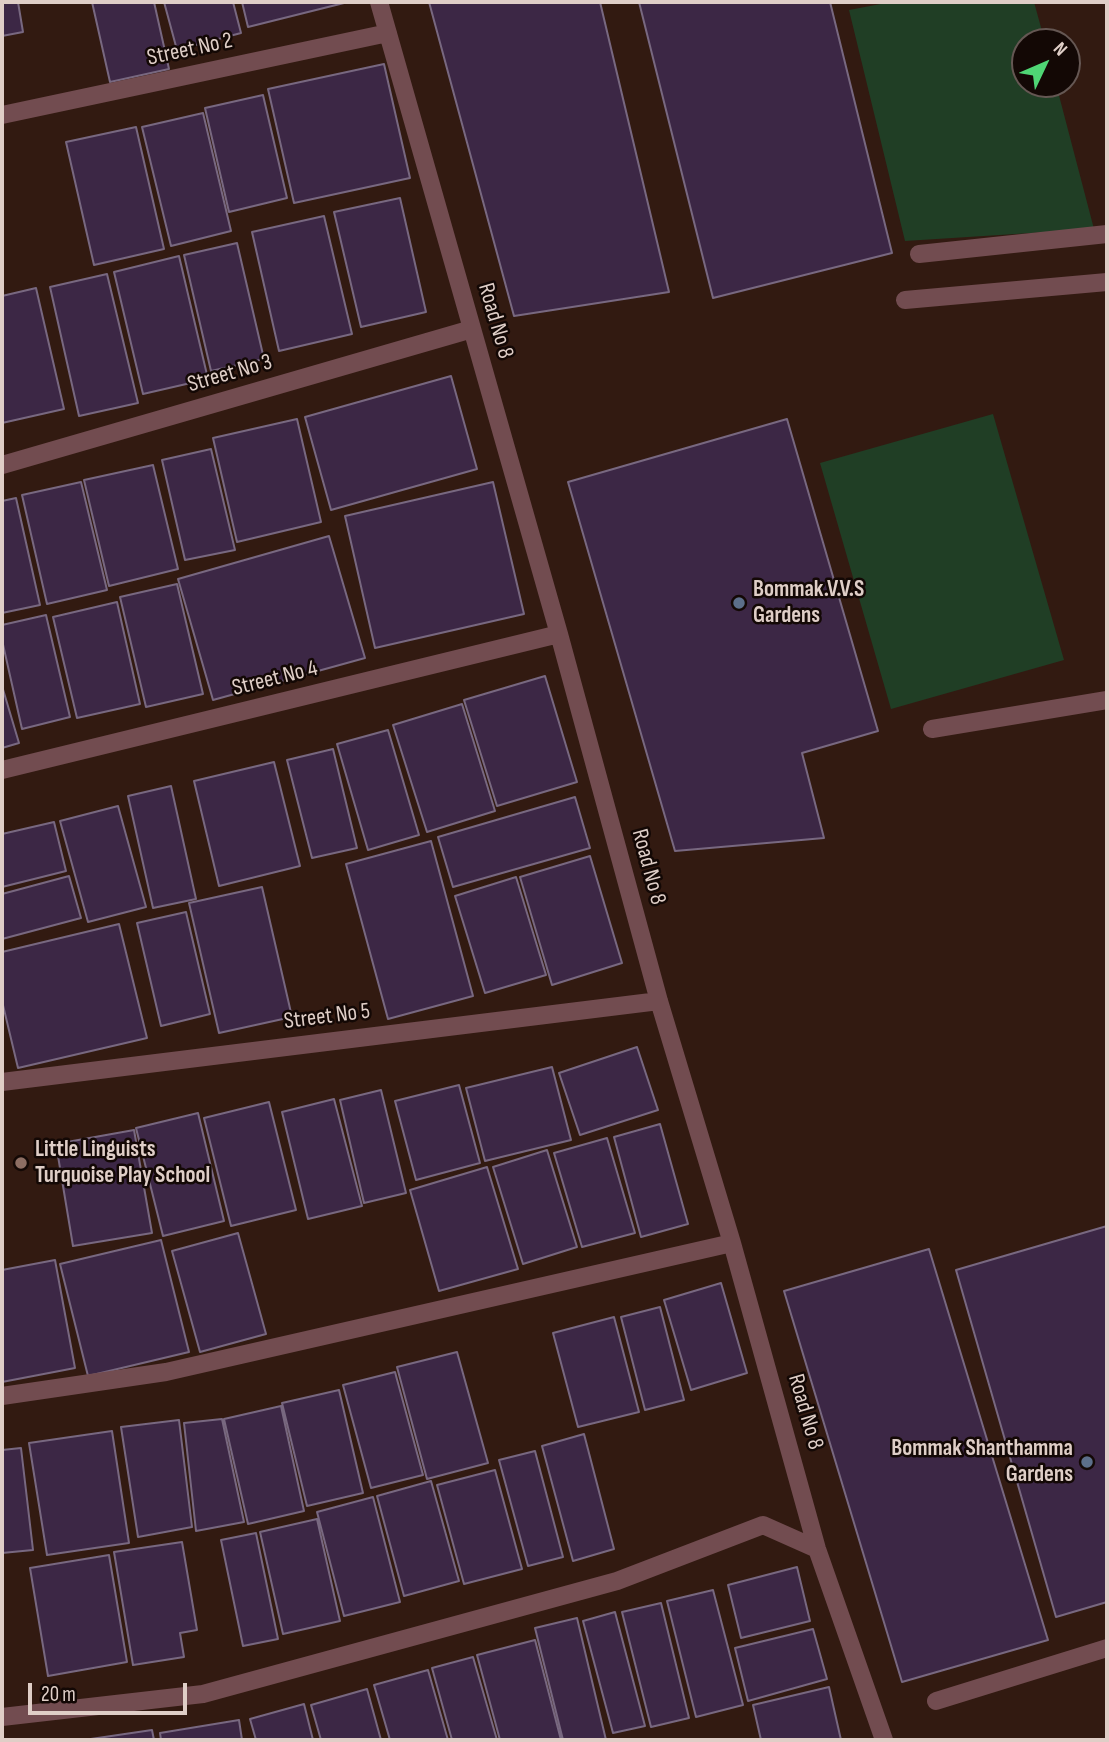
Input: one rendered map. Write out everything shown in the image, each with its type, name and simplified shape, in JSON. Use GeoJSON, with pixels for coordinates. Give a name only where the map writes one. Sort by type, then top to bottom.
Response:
{"type":"FeatureCollection","features":[{"type":"Feature","properties":{"kind":"street","name":"Road No 8"},"geometry":{"type":"LineString","coordinates":[[379,2],[559,635],[659,1001],[732,1243],[817,1549],[884,1740]]}},
{"type":"Feature","properties":{"kind":"street","name":"Street No 2"},"geometry":{"type":"LineString","coordinates":[[2,115],[388,33]]}},
{"type":"Feature","properties":{"kind":"street"},"geometry":{"type":"LineString","coordinates":[[919,254],[1107,234]]}},
{"type":"Feature","properties":{"kind":"street"},"geometry":{"type":"LineString","coordinates":[[905,300],[1107,282]]}},
{"type":"Feature","properties":{"kind":"street","name":"Street No 3"},"geometry":{"type":"LineString","coordinates":[[2,465],[472,330]]}},
{"type":"Feature","properties":{"kind":"street","name":"Street No 4"},"geometry":{"type":"LineString","coordinates":[[2,771],[559,635]]}},
{"type":"Feature","properties":{"kind":"street"},"geometry":{"type":"LineString","coordinates":[[932,729],[1107,700]]}},
{"type":"Feature","properties":{"kind":"street","name":"Street No 5"},"geometry":{"type":"LineString","coordinates":[[2,1082],[659,1001]]}},
{"type":"Feature","properties":{"kind":"street"},"geometry":{"type":"LineString","coordinates":[[2,1396],[166,1372],[732,1243]]}},
{"type":"Feature","properties":{"kind":"street"},"geometry":{"type":"LineString","coordinates":[[2,1717],[203,1693],[617,1581],[763,1525],[817,1549]]}},
{"type":"Feature","properties":{"kind":"street"},"geometry":{"type":"LineString","coordinates":[[936,1701],[1107,1648]]}},
{"type":"Feature","properties":{"kind":"green space"},"geometry":{"type":"Polygon","coordinates":[[[891,2],[1034,2],[1041,28],[1011,28],[1011,98],[1060,98],[1094,229],[905,241],[849,10],[891,2]]]}},
{"type":"Feature","properties":{"kind":"green space"},"geometry":{"type":"Polygon","coordinates":[[[993,414],[1064,660],[891,709],[820,463],[993,414]]]}},
{"type":"Feature","properties":{"kind":"building"},"geometry":{"type":"Polygon","coordinates":[[[2,2],[18,2],[23,32],[2,36],[2,2]]]}},
{"type":"Feature","properties":{"kind":"building"},"geometry":{"type":"Polygon","coordinates":[[[92,2],[154,2],[169,69],[110,82],[92,2]]]}},
{"type":"Feature","properties":{"kind":"building"},"geometry":{"type":"Polygon","coordinates":[[[164,2],[233,2],[241,33],[177,50],[164,2]]]}},
{"type":"Feature","properties":{"kind":"building"},"geometry":{"type":"Polygon","coordinates":[[[242,2],[348,2],[248,27],[242,2]]]}},
{"type":"Feature","properties":{"kind":"building"},"geometry":{"type":"Polygon","coordinates":[[[429,2],[600,2],[669,292],[514,316],[429,2]]]}},
{"type":"Feature","properties":{"kind":"building"},"geometry":{"type":"Polygon","coordinates":[[[639,2],[830,2],[892,253],[713,298],[639,2]]]}},
{"type":"Feature","properties":{"kind":"building"},"geometry":{"type":"Polygon","coordinates":[[[384,64],[410,178],[294,203],[268,89],[384,64]]]}},
{"type":"Feature","properties":{"kind":"building"},"geometry":{"type":"Polygon","coordinates":[[[263,95],[287,198],[229,212],[205,108],[263,95]]]}},
{"type":"Feature","properties":{"kind":"building"},"geometry":{"type":"Polygon","coordinates":[[[203,113],[231,231],[171,246],[142,127],[203,113]]]}},
{"type":"Feature","properties":{"kind":"building"},"geometry":{"type":"Polygon","coordinates":[[[136,127],[164,249],[94,265],[66,142],[136,127]]]}},
{"type":"Feature","properties":{"kind":"building"},"geometry":{"type":"Polygon","coordinates":[[[400,198],[426,312],[361,327],[334,212],[400,198]]]}},
{"type":"Feature","properties":{"kind":"building"},"geometry":{"type":"Polygon","coordinates":[[[324,216],[352,334],[279,351],[252,232],[324,216]]]}},
{"type":"Feature","properties":{"kind":"building"},"geometry":{"type":"Polygon","coordinates":[[[237,243],[264,359],[211,371],[184,255],[237,243]]]}},
{"type":"Feature","properties":{"kind":"building"},"geometry":{"type":"Polygon","coordinates":[[[179,256],[208,379],[143,394],[114,272],[179,256]]]}},
{"type":"Feature","properties":{"kind":"building"},"geometry":{"type":"Polygon","coordinates":[[[107,274],[138,403],[79,416],[50,287],[107,274]]]}},
{"type":"Feature","properties":{"kind":"building"},"geometry":{"type":"Polygon","coordinates":[[[36,288],[64,409],[2,423],[2,296],[36,288]]]}},
{"type":"Feature","properties":{"kind":"building"},"geometry":{"type":"Polygon","coordinates":[[[451,376],[477,469],[331,510],[305,417],[451,376]]]}},
{"type":"Feature","properties":{"kind":"building"},"geometry":{"type":"Polygon","coordinates":[[[297,419],[321,522],[237,542],[213,438],[297,419]]]}},
{"type":"Feature","properties":{"kind":"building"},"geometry":{"type":"Polygon","coordinates":[[[787,419],[878,731],[802,753],[824,838],[675,851],[568,482],[787,419]]]}},
{"type":"Feature","properties":{"kind":"building"},"geometry":{"type":"Polygon","coordinates":[[[211,449],[235,550],[185,560],[162,460],[211,449]]]}},
{"type":"Feature","properties":{"kind":"building"},"geometry":{"type":"Polygon","coordinates":[[[153,465],[178,569],[109,586],[84,480],[153,465]]]}},
{"type":"Feature","properties":{"kind":"building"},"geometry":{"type":"Polygon","coordinates":[[[81,482],[107,590],[47,604],[22,495],[81,482]]]}},
{"type":"Feature","properties":{"kind":"building"},"geometry":{"type":"Polygon","coordinates":[[[493,482],[524,614],[375,648],[345,516],[493,482]]]}},
{"type":"Feature","properties":{"kind":"building"},"geometry":{"type":"Polygon","coordinates":[[[16,498],[40,605],[2,613],[2,501],[16,498]]]}},
{"type":"Feature","properties":{"kind":"building"},"geometry":{"type":"Polygon","coordinates":[[[329,536],[365,658],[213,700],[178,579],[329,536]]]}},
{"type":"Feature","properties":{"kind":"building"},"geometry":{"type":"Polygon","coordinates":[[[177,584],[203,694],[146,707],[120,597],[177,584]]]}},
{"type":"Feature","properties":{"kind":"building"},"geometry":{"type":"Polygon","coordinates":[[[117,602],[140,704],[77,718],[53,617],[117,602]]]}},
{"type":"Feature","properties":{"kind":"building"},"geometry":{"type":"Polygon","coordinates":[[[46,615],[70,717],[22,729],[2,640],[2,625],[46,615]]]}},
{"type":"Feature","properties":{"kind":"building"},"geometry":{"type":"Polygon","coordinates":[[[545,676],[577,782],[497,806],[464,700],[545,676]]]}},
{"type":"Feature","properties":{"kind":"building"},"geometry":{"type":"Polygon","coordinates":[[[2,686],[19,743],[2,748],[2,686]]]}},
{"type":"Feature","properties":{"kind":"building"},"geometry":{"type":"Polygon","coordinates":[[[462,704],[495,811],[427,832],[393,725],[462,704]]]}},
{"type":"Feature","properties":{"kind":"building"},"geometry":{"type":"Polygon","coordinates":[[[388,730],[419,835],[368,850],[337,744],[388,730]]]}},
{"type":"Feature","properties":{"kind":"building"},"geometry":{"type":"Polygon","coordinates":[[[333,749],[357,848],[312,858],[287,760],[333,749]]]}},
{"type":"Feature","properties":{"kind":"building"},"geometry":{"type":"Polygon","coordinates":[[[274,762],[300,866],[219,886],[194,781],[274,762]]]}},
{"type":"Feature","properties":{"kind":"building"},"geometry":{"type":"Polygon","coordinates":[[[171,786],[196,899],[153,908],[128,796],[171,786]]]}},
{"type":"Feature","properties":{"kind":"building"},"geometry":{"type":"Polygon","coordinates":[[[575,797],[590,848],[453,887],[438,837],[575,797]]]}},
{"type":"Feature","properties":{"kind":"building"},"geometry":{"type":"Polygon","coordinates":[[[118,806],[146,907],[88,922],[60,821],[118,806]]]}},
{"type":"Feature","properties":{"kind":"building"},"geometry":{"type":"Polygon","coordinates":[[[54,822],[66,871],[2,887],[2,834],[54,822]]]}},
{"type":"Feature","properties":{"kind":"building"},"geometry":{"type":"Polygon","coordinates":[[[431,841],[473,996],[388,1019],[346,864],[431,841]]]}},
{"type":"Feature","properties":{"kind":"building"},"geometry":{"type":"Polygon","coordinates":[[[590,856],[622,963],[552,985],[520,877],[590,856]]]}},
{"type":"Feature","properties":{"kind":"building"},"geometry":{"type":"Polygon","coordinates":[[[69,876],[81,918],[2,939],[2,894],[69,876]]]}},
{"type":"Feature","properties":{"kind":"building"},"geometry":{"type":"Polygon","coordinates":[[[516,877],[546,975],[485,993],[455,896],[516,877]]]}},
{"type":"Feature","properties":{"kind":"building"},"geometry":{"type":"Polygon","coordinates":[[[262,887],[292,1017],[219,1033],[189,903],[262,887]]]}},
{"type":"Feature","properties":{"kind":"building"},"geometry":{"type":"Polygon","coordinates":[[[186,912],[210,1014],[161,1026],[137,923],[186,912]]]}},
{"type":"Feature","properties":{"kind":"building"},"geometry":{"type":"Polygon","coordinates":[[[119,924],[147,1038],[18,1068],[2,1001],[2,952],[119,924]]]}},
{"type":"Feature","properties":{"kind":"building"},"geometry":{"type":"Polygon","coordinates":[[[637,1047],[658,1110],[580,1135],[559,1073],[637,1047]]]}},
{"type":"Feature","properties":{"kind":"building"},"geometry":{"type":"Polygon","coordinates":[[[552,1067],[571,1140],[485,1161],[466,1088],[552,1067]]]}},
{"type":"Feature","properties":{"kind":"building"},"geometry":{"type":"Polygon","coordinates":[[[459,1085],[480,1163],[416,1180],[395,1101],[459,1085]]]}},
{"type":"Feature","properties":{"kind":"building"},"geometry":{"type":"Polygon","coordinates":[[[381,1090],[406,1193],[364,1203],[340,1100],[381,1090]]]}},
{"type":"Feature","properties":{"kind":"building"},"geometry":{"type":"Polygon","coordinates":[[[334,1099],[362,1206],[308,1219],[282,1112],[334,1099]]]}},
{"type":"Feature","properties":{"kind":"building"},"geometry":{"type":"Polygon","coordinates":[[[269,1102],[296,1210],[231,1226],[204,1118],[269,1102]]]}},
{"type":"Feature","properties":{"kind":"building"},"geometry":{"type":"Polygon","coordinates":[[[198,1113],[224,1221],[163,1236],[136,1128],[198,1113]]]}},
{"type":"Feature","properties":{"kind":"building"},"geometry":{"type":"Polygon","coordinates":[[[660,1124],[688,1224],[641,1237],[614,1137],[660,1124]]]}},
{"type":"Feature","properties":{"kind":"building"},"geometry":{"type":"Polygon","coordinates":[[[134,1130],[152,1233],[73,1246],[56,1144],[134,1130]]]}},
{"type":"Feature","properties":{"kind":"building"},"geometry":{"type":"Polygon","coordinates":[[[607,1138],[635,1233],[582,1247],[554,1153],[607,1138]]]}},
{"type":"Feature","properties":{"kind":"building"},"geometry":{"type":"Polygon","coordinates":[[[547,1150],[577,1247],[523,1264],[493,1167],[547,1150]]]}},
{"type":"Feature","properties":{"kind":"building"},"geometry":{"type":"Polygon","coordinates":[[[487,1167],[518,1269],[439,1291],[410,1190],[487,1167]]]}},
{"type":"Feature","properties":{"kind":"building"},"geometry":{"type":"Polygon","coordinates":[[[1107,1226],[1107,1602],[1056,1617],[956,1270],[1107,1226]]]}},
{"type":"Feature","properties":{"kind":"building"},"geometry":{"type":"Polygon","coordinates":[[[238,1233],[266,1334],[200,1352],[172,1251],[238,1233]]]}},
{"type":"Feature","properties":{"kind":"building"},"geometry":{"type":"Polygon","coordinates":[[[161,1240],[189,1352],[88,1376],[60,1264],[161,1240]]]}},
{"type":"Feature","properties":{"kind":"building"},"geometry":{"type":"Polygon","coordinates":[[[929,1249],[1048,1640],[902,1682],[784,1291],[929,1249]]]}},
{"type":"Feature","properties":{"kind":"building"},"geometry":{"type":"Polygon","coordinates":[[[55,1260],[75,1368],[2,1382],[2,1270],[55,1260]]]}},
{"type":"Feature","properties":{"kind":"building"},"geometry":{"type":"Polygon","coordinates":[[[721,1283],[747,1373],[691,1390],[664,1300],[721,1283]]]}},
{"type":"Feature","properties":{"kind":"building"},"geometry":{"type":"Polygon","coordinates":[[[660,1307],[684,1400],[645,1410],[621,1317],[660,1307]]]}},
{"type":"Feature","properties":{"kind":"building"},"geometry":{"type":"Polygon","coordinates":[[[614,1317],[639,1412],[578,1427],[553,1333],[614,1317]]]}},
{"type":"Feature","properties":{"kind":"building"},"geometry":{"type":"Polygon","coordinates":[[[457,1352],[488,1463],[427,1479],[397,1367],[457,1352]]]}},
{"type":"Feature","properties":{"kind":"building"},"geometry":{"type":"Polygon","coordinates":[[[395,1372],[423,1475],[371,1488],[343,1385],[395,1372]]]}},
{"type":"Feature","properties":{"kind":"building"},"geometry":{"type":"Polygon","coordinates":[[[339,1390],[363,1493],[307,1506],[282,1403],[339,1390]]]}},
{"type":"Feature","properties":{"kind":"building"},"geometry":{"type":"Polygon","coordinates":[[[281,1406],[304,1511],[248,1524],[224,1419],[281,1406]]]}},
{"type":"Feature","properties":{"kind":"building"},"geometry":{"type":"Polygon","coordinates":[[[222,1419],[244,1522],[196,1531],[184,1423],[222,1419]]]}},
{"type":"Feature","properties":{"kind":"building"},"geometry":{"type":"Polygon","coordinates":[[[179,1420],[192,1527],[138,1537],[121,1427],[179,1420]]]}},
{"type":"Feature","properties":{"kind":"building"},"geometry":{"type":"Polygon","coordinates":[[[112,1431],[129,1543],[47,1555],[29,1443],[112,1431]]]}},
{"type":"Feature","properties":{"kind":"building"},"geometry":{"type":"Polygon","coordinates":[[[584,1434],[614,1549],[573,1561],[542,1446],[584,1434]]]}},
{"type":"Feature","properties":{"kind":"building"},"geometry":{"type":"Polygon","coordinates":[[[21,1448],[33,1550],[2,1553],[2,1450],[21,1448]]]}},
{"type":"Feature","properties":{"kind":"building"},"geometry":{"type":"Polygon","coordinates":[[[535,1451],[563,1557],[528,1566],[499,1460],[535,1451]]]}},
{"type":"Feature","properties":{"kind":"building"},"geometry":{"type":"Polygon","coordinates":[[[495,1470],[522,1569],[464,1584],[437,1485],[495,1470]]]}},
{"type":"Feature","properties":{"kind":"building"},"geometry":{"type":"Polygon","coordinates":[[[431,1481],[459,1581],[404,1596],[377,1496],[431,1481]]]}},
{"type":"Feature","properties":{"kind":"building"},"geometry":{"type":"Polygon","coordinates":[[[373,1497],[400,1602],[344,1616],[317,1512],[373,1497]]]}},
{"type":"Feature","properties":{"kind":"building"},"geometry":{"type":"Polygon","coordinates":[[[317,1519],[340,1621],[283,1634],[260,1532],[317,1519]]]}},
{"type":"Feature","properties":{"kind":"building"},"geometry":{"type":"Polygon","coordinates":[[[256,1533],[278,1639],[243,1646],[221,1540],[256,1533]]]}},
{"type":"Feature","properties":{"kind":"building"},"geometry":{"type":"Polygon","coordinates":[[[182,1542],[197,1630],[180,1633],[184,1657],[133,1665],[114,1552],[182,1542]]]}},
{"type":"Feature","properties":{"kind":"building"},"geometry":{"type":"Polygon","coordinates":[[[109,1555],[127,1662],[48,1676],[30,1568],[109,1555]]]}},
{"type":"Feature","properties":{"kind":"building"},"geometry":{"type":"Polygon","coordinates":[[[797,1567],[810,1621],[741,1638],[728,1585],[797,1567]]]}},
{"type":"Feature","properties":{"kind":"building"},"geometry":{"type":"Polygon","coordinates":[[[713,1590],[743,1705],[696,1717],[667,1601],[713,1590]]]}},
{"type":"Feature","properties":{"kind":"building"},"geometry":{"type":"Polygon","coordinates":[[[661,1603],[689,1718],[651,1727],[622,1612],[661,1603]]]}},
{"type":"Feature","properties":{"kind":"building"},"geometry":{"type":"Polygon","coordinates":[[[615,1612],[645,1726],[613,1733],[583,1621],[615,1612]]]}},
{"type":"Feature","properties":{"kind":"building"},"geometry":{"type":"Polygon","coordinates":[[[577,1618],[606,1740],[563,1740],[535,1628],[577,1618]]]}},
{"type":"Feature","properties":{"kind":"building"},"geometry":{"type":"Polygon","coordinates":[[[813,1629],[827,1679],[748,1701],[735,1648],[813,1629]]]}},
{"type":"Feature","properties":{"kind":"building"},"geometry":{"type":"Polygon","coordinates":[[[535,1640],[561,1740],[500,1740],[477,1655],[535,1640]]]}},
{"type":"Feature","properties":{"kind":"building"},"geometry":{"type":"Polygon","coordinates":[[[473,1657],[497,1740],[452,1740],[432,1668],[473,1657]]]}},
{"type":"Feature","properties":{"kind":"building"},"geometry":{"type":"Polygon","coordinates":[[[428,1670],[448,1740],[390,1740],[374,1685],[428,1670]]]}},
{"type":"Feature","properties":{"kind":"building"},"geometry":{"type":"Polygon","coordinates":[[[829,1687],[841,1740],[761,1740],[753,1705],[829,1687]]]}},
{"type":"Feature","properties":{"kind":"building"},"geometry":{"type":"Polygon","coordinates":[[[367,1689],[381,1740],[321,1740],[311,1705],[367,1689]]]}},
{"type":"Feature","properties":{"kind":"building"},"geometry":{"type":"Polygon","coordinates":[[[304,1704],[313,1740],[256,1740],[250,1719],[304,1704]]]}},
{"type":"Feature","properties":{"kind":"building"},"geometry":{"type":"Polygon","coordinates":[[[239,1720],[242,1740],[161,1740],[160,1733],[239,1720]]]}},
{"type":"Feature","properties":{"kind":"building"},"geometry":{"type":"Polygon","coordinates":[[[152,1730],[154,1740],[84,1740],[152,1730]]]}},
{"type":"Feature","properties":{"kind":"place","name":"Bommak.V.V.S Gardens"},"geometry":{"type":"Point","coordinates":[739,603]}},
{"type":"Feature","properties":{"kind":"place","name":"Little Linguists Turquoise Play School"},"geometry":{"type":"Point","coordinates":[21,1163]}},
{"type":"Feature","properties":{"kind":"place","name":"Bommak Shanthamma Gardens"},"geometry":{"type":"Point","coordinates":[1087,1462]}}]}
